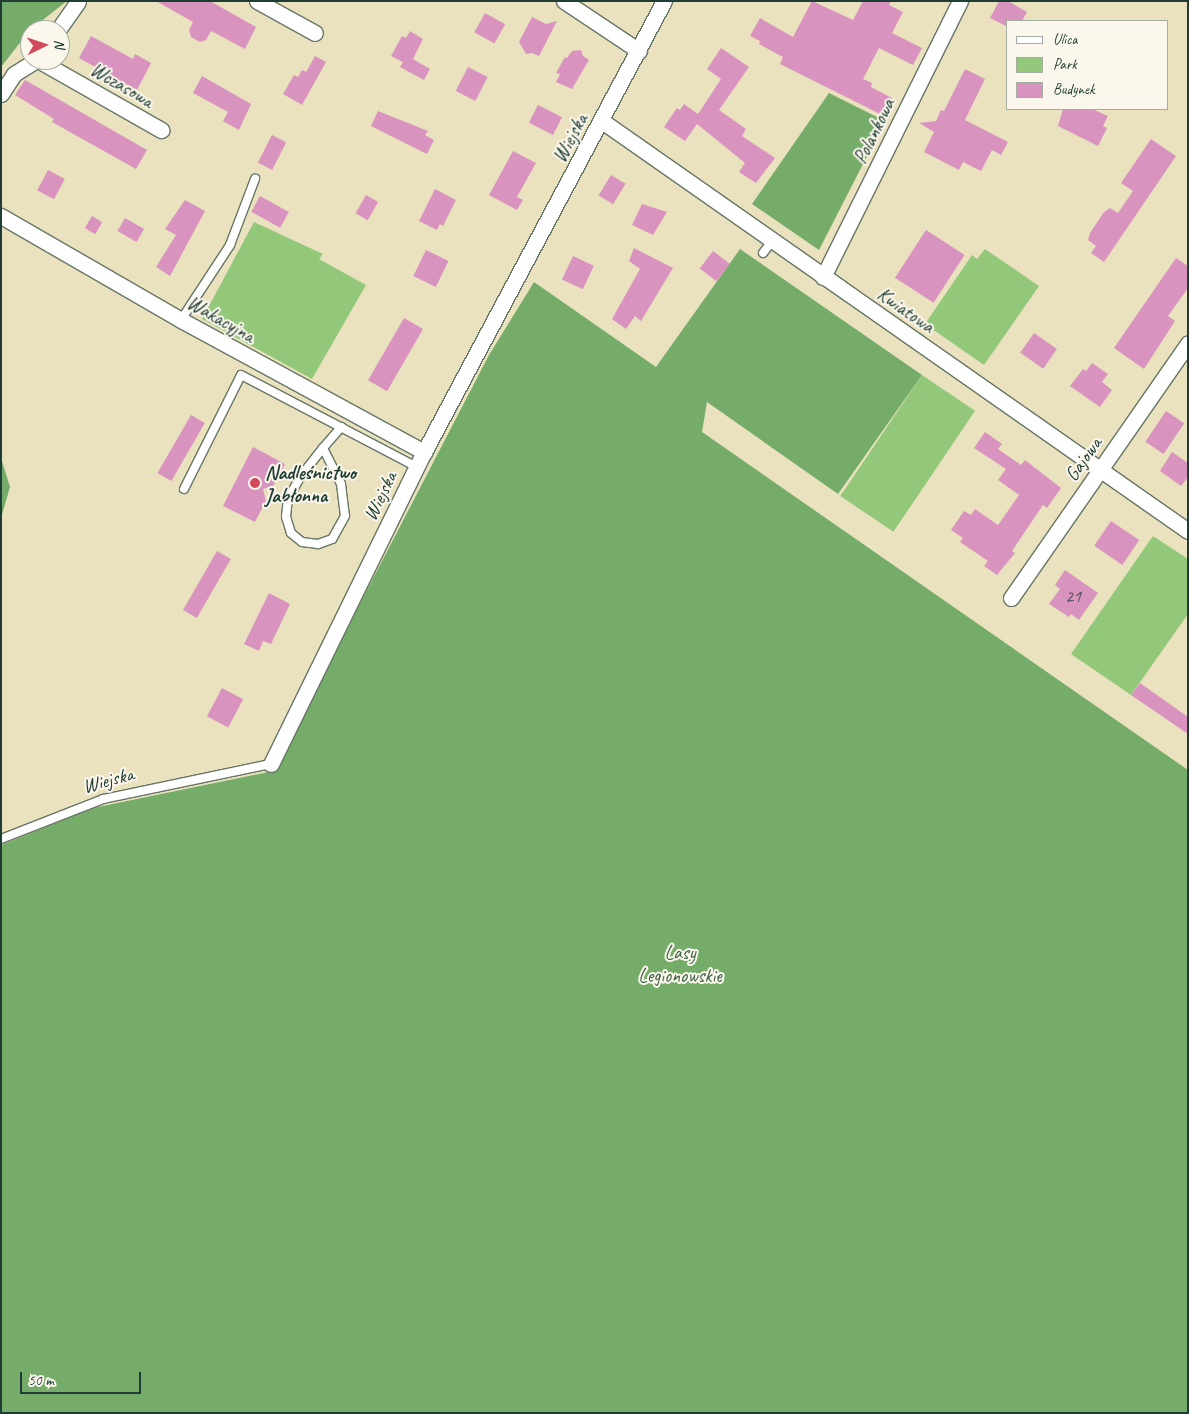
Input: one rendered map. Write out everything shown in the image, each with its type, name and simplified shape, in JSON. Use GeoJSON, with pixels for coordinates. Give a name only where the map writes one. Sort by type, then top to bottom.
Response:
{"type":"FeatureCollection","features":[{"type":"Feature","properties":{"kind":"street"},"geometry":{"type":"LineString","coordinates":[[65,20],[78,1]]}},
{"type":"Feature","properties":{"kind":"street"},"geometry":{"type":"LineString","coordinates":[[257,1],[315,33]]}},
{"type":"Feature","properties":{"kind":"street"},"geometry":{"type":"LineString","coordinates":[[564,1],[639,51]]}},
{"type":"Feature","properties":{"kind":"street","name":"Wiejska"},"geometry":{"type":"LineString","coordinates":[[271,764],[424,452],[602,121],[664,1]]}},
{"type":"Feature","properties":{"kind":"street","name":"Polankowa"},"geometry":{"type":"LineString","coordinates":[[823,278],[960,1]]}},
{"type":"Feature","properties":{"kind":"street"},"geometry":{"type":"LineString","coordinates":[[1,94],[14,74],[21,70]]}},
{"type":"Feature","properties":{"kind":"street","name":"Wczasowa"},"geometry":{"type":"LineString","coordinates":[[55,70],[161,130]]}},
{"type":"Feature","properties":{"kind":"street","name":"Kwiatowa"},"geometry":{"type":"LineString","coordinates":[[602,121],[768,247],[823,278],[1188,531]]}},
{"type":"Feature","properties":{"kind":"street","name":"Wakacyjna"},"geometry":{"type":"LineString","coordinates":[[1,216],[181,320],[424,452]]}},
{"type":"Feature","properties":{"kind":"street","name":"Gajowa"},"geometry":{"type":"LineString","coordinates":[[1011,598],[1188,343]]}},
{"type":"Feature","properties":{"kind":"lane"},"geometry":{"type":"LineString","coordinates":[[181,320],[230,245],[255,179]]}},
{"type":"Feature","properties":{"kind":"lane"},"geometry":{"type":"LineString","coordinates":[[184,489],[241,375],[417,467]]}},
{"type":"Feature","properties":{"kind":"lane"},"geometry":{"type":"LineString","coordinates":[[323,448],[341,484],[345,516],[332,539],[318,544],[302,542],[291,533],[286,517],[288,499],[301,476],[323,448],[341,427]]}},
{"type":"Feature","properties":{"kind":"lane","name":"Wiejska"},"geometry":{"type":"LineString","coordinates":[[1,839],[103,799],[271,764]]}},
{"type":"Feature","properties":{"kind":"green space"},"geometry":{"type":"Polygon","coordinates":[[[1,1],[67,1],[43,20],[20,20],[20,43],[1,67],[1,1]]]}},
{"type":"Feature","properties":{"kind":"green space"},"geometry":{"type":"Polygon","coordinates":[[[829,93],[885,121],[819,250],[752,204],[829,93]]]}},
{"type":"Feature","properties":{"kind":"green space"},"geometry":{"type":"Polygon","coordinates":[[[254,222],[323,254],[319,259],[366,285],[312,379],[202,319],[254,222]]]}},
{"type":"Feature","properties":{"kind":"green space","name":"Lasy Legionowskie"},"geometry":{"type":"Polygon","coordinates":[[[740,249],[922,375],[838,494],[707,402],[702,432],[1188,770],[1188,1413],[1,1413],[1,845],[93,808],[273,771],[489,355],[534,282],[656,367],[740,249]]]}},
{"type":"Feature","properties":{"kind":"green space"},"geometry":{"type":"Polygon","coordinates":[[[985,249],[1039,286],[984,365],[925,324],[972,255],[977,259],[985,249]]]}},
{"type":"Feature","properties":{"kind":"green space"},"geometry":{"type":"Polygon","coordinates":[[[922,375],[975,411],[893,532],[840,496],[922,375]]]}},
{"type":"Feature","properties":{"kind":"green space"},"geometry":{"type":"Polygon","coordinates":[[[1,458],[10,487],[1,518],[1,458]]]}},
{"type":"Feature","properties":{"kind":"green space"},"geometry":{"type":"Polygon","coordinates":[[[1153,536],[1188,559],[1188,614],[1131,695],[1071,654],[1153,536]]]}},
{"type":"Feature","properties":{"kind":"building"},"geometry":{"type":"Polygon","coordinates":[[[156,1],[210,1],[256,27],[245,49],[211,31],[206,40],[200,42],[191,37],[189,30],[193,22],[156,1]]]}},
{"type":"Feature","properties":{"kind":"building"},"geometry":{"type":"Polygon","coordinates":[[[812,1],[853,20],[863,1],[891,1],[889,5],[903,12],[892,33],[922,48],[913,65],[879,48],[863,79],[872,83],[871,87],[892,98],[884,116],[780,64],[783,57],[759,44],[760,41],[750,36],[760,18],[793,37],[812,1]]]}},
{"type":"Feature","properties":{"kind":"building"},"geometry":{"type":"Polygon","coordinates":[[[999,1],[1008,1],[1027,12],[1023,20],[1006,20],[1006,26],[990,18],[999,1]]]}},
{"type":"Feature","properties":{"kind":"building"},"geometry":{"type":"Polygon","coordinates":[[[485,13],[505,24],[494,43],[474,32],[485,13]]]}},
{"type":"Feature","properties":{"kind":"building"},"geometry":{"type":"Polygon","coordinates":[[[532,17],[546,24],[557,21],[539,56],[532,53],[526,54],[519,42],[532,17]]]}},
{"type":"Feature","properties":{"kind":"building"},"geometry":{"type":"Polygon","coordinates":[[[410,31],[423,39],[413,59],[430,69],[424,80],[400,67],[403,62],[391,56],[402,36],[406,38],[410,31]]]}},
{"type":"Feature","properties":{"kind":"building"},"geometry":{"type":"Polygon","coordinates":[[[91,36],[133,59],[135,54],[151,63],[137,90],[79,58],[91,36]]]}},
{"type":"Feature","properties":{"kind":"building"},"geometry":{"type":"Polygon","coordinates":[[[721,48],[749,67],[719,110],[746,129],[742,136],[775,158],[756,183],[739,172],[745,163],[697,124],[685,141],[664,127],[677,108],[680,110],[684,104],[698,114],[721,79],[707,69],[721,48]]]}},
{"type":"Feature","properties":{"kind":"building"},"geometry":{"type":"Polygon","coordinates":[[[581,50],[583,56],[589,60],[572,89],[556,82],[560,74],[556,73],[565,57],[567,58],[572,51],[581,50]]]}},
{"type":"Feature","properties":{"kind":"building"},"geometry":{"type":"Polygon","coordinates":[[[315,56],[326,62],[302,105],[283,94],[294,75],[298,77],[302,70],[306,72],[315,56]]]}},
{"type":"Feature","properties":{"kind":"building"},"geometry":{"type":"Polygon","coordinates":[[[468,67],[488,77],[475,101],[456,91],[468,67]]]}},
{"type":"Feature","properties":{"kind":"building"},"geometry":{"type":"Polygon","coordinates":[[[965,69],[985,79],[965,120],[1008,142],[1001,155],[992,150],[981,171],[963,162],[959,170],[924,152],[934,132],[919,123],[936,121],[941,110],[944,111],[965,69]]]}},
{"type":"Feature","properties":{"kind":"building"},"geometry":{"type":"Polygon","coordinates":[[[202,76],[251,104],[239,130],[223,121],[228,112],[193,93],[202,76]]]}},
{"type":"Feature","properties":{"kind":"building"},"geometry":{"type":"Polygon","coordinates":[[[25,80],[147,150],[136,169],[52,122],[54,119],[15,95],[25,80]]]}},
{"type":"Feature","properties":{"kind":"building"},"geometry":{"type":"Polygon","coordinates":[[[538,105],[562,117],[553,135],[529,123],[538,105]]]}},
{"type":"Feature","properties":{"kind":"building"},"geometry":{"type":"Polygon","coordinates":[[[1063,110],[1094,110],[1108,116],[1103,126],[1107,128],[1098,146],[1058,126],[1063,110]]]}},
{"type":"Feature","properties":{"kind":"building"},"geometry":{"type":"Polygon","coordinates":[[[378,111],[428,131],[425,135],[434,140],[427,154],[371,126],[378,111]]]}},
{"type":"Feature","properties":{"kind":"building"},"geometry":{"type":"Polygon","coordinates":[[[272,135],[286,142],[272,170],[258,163],[272,135]]]}},
{"type":"Feature","properties":{"kind":"building"},"geometry":{"type":"Polygon","coordinates":[[[1151,139],[1176,156],[1104,262],[1091,253],[1096,246],[1088,240],[1090,233],[1104,212],[1110,208],[1118,213],[1133,191],[1121,183],[1151,139]]]}},
{"type":"Feature","properties":{"kind":"building"},"geometry":{"type":"Polygon","coordinates":[[[513,151],[536,163],[517,197],[523,200],[517,210],[489,195],[513,151]]]}},
{"type":"Feature","properties":{"kind":"building"},"geometry":{"type":"Polygon","coordinates":[[[48,170],[65,179],[54,199],[37,190],[48,170]]]}},
{"type":"Feature","properties":{"kind":"building"},"geometry":{"type":"Polygon","coordinates":[[[611,175],[626,184],[613,204],[599,196],[611,175]]]}},
{"type":"Feature","properties":{"kind":"building"},"geometry":{"type":"Polygon","coordinates":[[[435,189],[456,200],[443,226],[440,224],[437,230],[419,221],[435,189]]]}},
{"type":"Feature","properties":{"kind":"building"},"geometry":{"type":"Polygon","coordinates":[[[366,195],[378,202],[368,220],[356,213],[366,195]]]}},
{"type":"Feature","properties":{"kind":"building"},"geometry":{"type":"Polygon","coordinates":[[[260,196],[289,212],[280,228],[251,212],[260,196]]]}},
{"type":"Feature","properties":{"kind":"building"},"geometry":{"type":"Polygon","coordinates":[[[185,200],[205,211],[170,276],[156,267],[176,235],[165,229],[185,200]]]}},
{"type":"Feature","properties":{"kind":"building"},"geometry":{"type":"Polygon","coordinates":[[[642,204],[667,212],[653,235],[632,225],[642,204]]]}},
{"type":"Feature","properties":{"kind":"building"},"geometry":{"type":"Polygon","coordinates":[[[92,216],[102,222],[95,234],[85,228],[92,216]]]}},
{"type":"Feature","properties":{"kind":"building"},"geometry":{"type":"Polygon","coordinates":[[[125,218],[144,229],[137,242],[118,231],[125,218]]]}},
{"type":"Feature","properties":{"kind":"building"},"geometry":{"type":"Polygon","coordinates":[[[926,230],[965,255],[934,303],[895,278],[926,230]]]}},
{"type":"Feature","properties":{"kind":"building"},"geometry":{"type":"Polygon","coordinates":[[[634,248],[673,268],[641,321],[635,316],[626,329],[612,319],[640,269],[629,261],[634,248]]]}},
{"type":"Feature","properties":{"kind":"building"},"geometry":{"type":"Polygon","coordinates":[[[426,250],[448,261],[436,287],[413,276],[426,250]]]}},
{"type":"Feature","properties":{"kind":"building"},"geometry":{"type":"Polygon","coordinates":[[[713,251],[730,264],[717,281],[700,269],[713,251]]]}},
{"type":"Feature","properties":{"kind":"building"},"geometry":{"type":"Polygon","coordinates":[[[573,256],[594,266],[583,289],[562,280],[573,256]]]}},
{"type":"Feature","properties":{"kind":"building"},"geometry":{"type":"Polygon","coordinates":[[[1176,258],[1188,266],[1188,288],[1168,316],[1175,321],[1144,369],[1114,348],[1176,258]]]}},
{"type":"Feature","properties":{"kind":"building"},"geometry":{"type":"Polygon","coordinates":[[[404,318],[423,329],[387,391],[368,380],[404,318]]]}},
{"type":"Feature","properties":{"kind":"building"},"geometry":{"type":"Polygon","coordinates":[[[1034,333],[1057,349],[1043,369],[1020,353],[1034,333]]]}},
{"type":"Feature","properties":{"kind":"building"},"geometry":{"type":"Polygon","coordinates":[[[1092,363],[1108,374],[1102,382],[1112,390],[1100,407],[1070,386],[1083,369],[1086,371],[1092,363]]]}},
{"type":"Feature","properties":{"kind":"building"},"geometry":{"type":"Polygon","coordinates":[[[1166,411],[1184,423],[1164,454],[1145,442],[1166,411]]]}},
{"type":"Feature","properties":{"kind":"building"},"geometry":{"type":"Polygon","coordinates":[[[191,415],[205,423],[171,481],[158,473],[191,415]]]}},
{"type":"Feature","properties":{"kind":"building"},"geometry":{"type":"Polygon","coordinates":[[[985,432],[1002,444],[998,449],[1021,465],[1025,460],[1061,488],[1047,508],[1043,505],[1012,551],[1015,553],[997,575],[984,566],[988,561],[960,542],[963,538],[951,530],[964,511],[971,515],[975,509],[998,525],[1019,495],[998,480],[1006,469],[974,448],[985,432]]]}},
{"type":"Feature","properties":{"kind":"building","name":"Nadleśnictwo Jabłonna"},"geometry":{"type":"Polygon","coordinates":[[[253,447],[285,464],[274,485],[263,489],[266,501],[255,522],[223,506],[253,447]]]}},
{"type":"Feature","properties":{"kind":"building"},"geometry":{"type":"Polygon","coordinates":[[[1172,452],[1188,463],[1188,477],[1181,486],[1160,471],[1172,452]]]}},
{"type":"Feature","properties":{"kind":"building"},"geometry":{"type":"Polygon","coordinates":[[[1111,521],[1139,540],[1122,565],[1094,546],[1111,521]]]}},
{"type":"Feature","properties":{"kind":"building"},"geometry":{"type":"Polygon","coordinates":[[[217,551],[231,559],[197,618],[183,610],[217,551]]]}},
{"type":"Feature","properties":{"kind":"building"},"geometry":{"type":"Polygon","coordinates":[[[1065,570],[1098,593],[1079,620],[1071,614],[1069,617],[1049,604],[1060,589],[1055,585],[1065,570]]]}},
{"type":"Feature","properties":{"kind":"building"},"geometry":{"type":"Polygon","coordinates":[[[269,593],[290,604],[271,644],[263,641],[259,651],[244,644],[269,593]]]}},
{"type":"Feature","properties":{"kind":"building"},"geometry":{"type":"Polygon","coordinates":[[[1140,683],[1188,717],[1188,734],[1131,695],[1140,683]]]}},
{"type":"Feature","properties":{"kind":"building"},"geometry":{"type":"Polygon","coordinates":[[[222,688],[243,699],[228,728],[207,716],[222,688]]]}},
{"type":"Feature","properties":{"kind":"place","name":"Nadleśnictwo Jabłonna"},"geometry":{"type":"Point","coordinates":[255,483]}}]}
